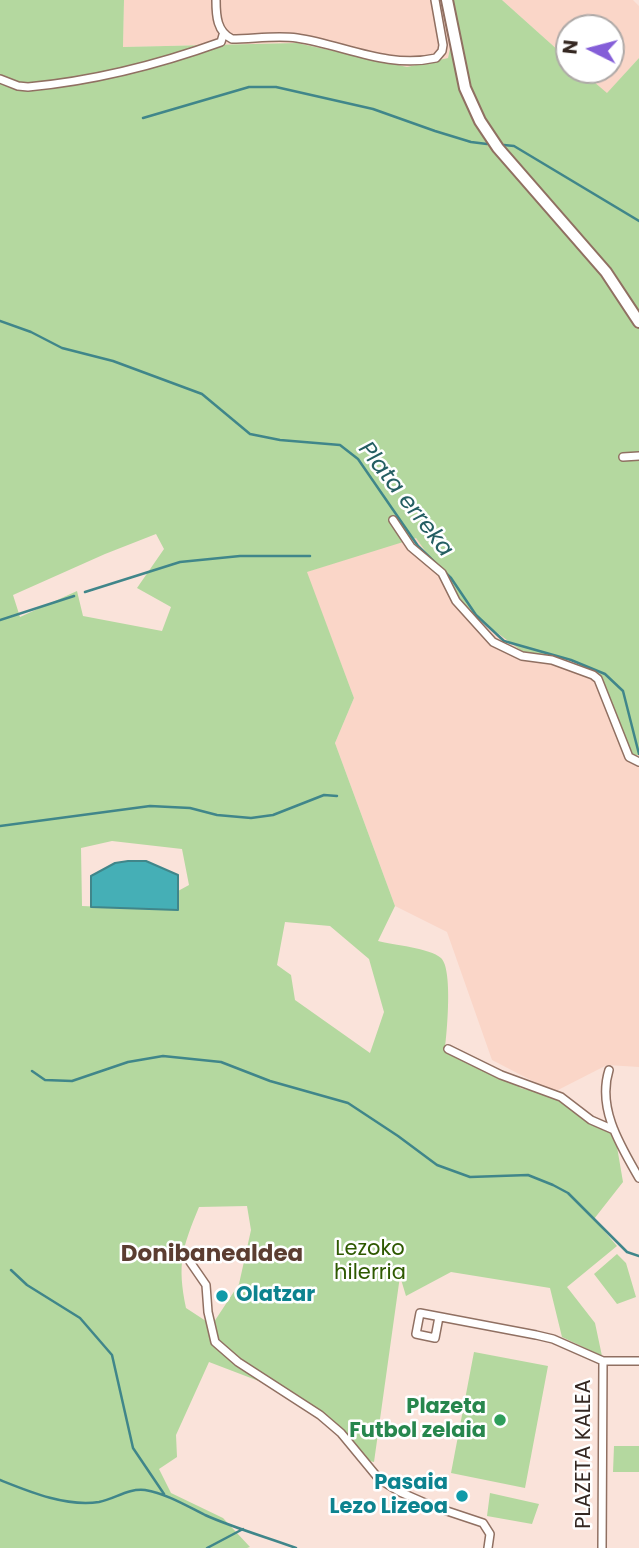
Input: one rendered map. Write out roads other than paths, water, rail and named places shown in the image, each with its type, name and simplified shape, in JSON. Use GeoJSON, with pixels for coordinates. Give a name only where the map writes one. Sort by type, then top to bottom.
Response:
{"type":"FeatureCollection","features":[{"type":"Feature","properties":{"kind":"main road"},"geometry":{"type":"LineString","coordinates":[[447,0],[465,88],[480,121],[498,148],[606,272],[639,322]]}},
{"type":"Feature","properties":{"kind":"street"},"geometry":{"type":"LineString","coordinates":[[216,0],[219,28],[223,35],[232,39],[296,38],[408,62],[436,58],[442,51],[435,0]]}},
{"type":"Feature","properties":{"kind":"street"},"geometry":{"type":"LineString","coordinates":[[0,79],[28,88],[117,72],[221,42],[223,35]]}},
{"type":"Feature","properties":{"kind":"street"},"geometry":{"type":"LineString","coordinates":[[623,457],[639,456]]}},
{"type":"Feature","properties":{"kind":"street"},"geometry":{"type":"LineString","coordinates":[[393,520],[411,547],[442,573],[456,601],[494,642],[522,656],[552,660],[598,679],[629,757],[639,762]]}},
{"type":"Feature","properties":{"kind":"street"},"geometry":{"type":"LineString","coordinates":[[448,1049],[501,1075],[561,1097],[591,1120],[614,1130]]}},
{"type":"Feature","properties":{"kind":"street"},"geometry":{"type":"LineString","coordinates":[[610,1070],[606,1080],[605,1104],[614,1130],[639,1178]]}},
{"type":"Feature","properties":{"kind":"street"},"geometry":{"type":"LineString","coordinates":[[186,1256],[206,1285],[208,1312],[215,1342],[238,1362],[320,1415],[341,1433],[379,1479],[432,1506],[483,1523],[490,1534],[488,1548]]}},
{"type":"Feature","properties":{"kind":"street"},"geometry":{"type":"LineString","coordinates":[[439,1317],[553,1339],[603,1361],[639,1361]]}},
{"type":"Feature","properties":{"kind":"street","name":"PLAZETA KALEA"},"geometry":{"type":"LineString","coordinates":[[602,1548],[603,1361]]}},
{"type":"Feature","properties":{"kind":"water"},"geometry":{"type":"Polygon","coordinates":[[[146,861],[178,875],[178,910],[91,907],[91,876],[115,863],[146,861]]]}},
{"type":"Feature","properties":{"kind":"waterway"},"geometry":{"type":"LineString","coordinates":[[143,118],[249,87],[276,87],[373,109],[435,131],[487,144]]}},
{"type":"Feature","properties":{"kind":"waterway"},"geometry":{"type":"LineString","coordinates":[[504,145],[514,146],[639,221]]}},
{"type":"Feature","properties":{"kind":"waterway","name":"Plata erreka"},"geometry":{"type":"LineString","coordinates":[[0,321],[31,332],[62,348],[113,361],[202,394],[250,434],[280,440],[340,445],[358,459],[418,546],[451,578],[476,615],[504,641],[571,660],[605,674],[623,691],[639,754]]}},
{"type":"Feature","properties":{"kind":"waterway"},"geometry":{"type":"LineString","coordinates":[[85,592],[180,562],[240,556],[310,556]]}},
{"type":"Feature","properties":{"kind":"waterway"},"geometry":{"type":"LineString","coordinates":[[0,620],[74,596]]}},
{"type":"Feature","properties":{"kind":"waterway"},"geometry":{"type":"LineString","coordinates":[[0,826],[150,806],[190,808],[217,815],[251,818],[273,815],[324,795],[337,796]]}},
{"type":"Feature","properties":{"kind":"waterway"},"geometry":{"type":"LineString","coordinates":[[32,1071],[45,1080],[72,1081],[128,1062],[163,1056],[221,1062],[270,1081],[348,1103],[437,1165],[470,1177],[528,1175],[553,1185],[568,1193],[627,1252],[639,1256]]}},
{"type":"Feature","properties":{"kind":"waterway"},"geometry":{"type":"LineString","coordinates":[[11,1270],[27,1285],[80,1318],[112,1355],[133,1448],[164,1494]]}},
{"type":"Feature","properties":{"kind":"waterway"},"geometry":{"type":"LineString","coordinates":[[0,1480],[48,1497],[87,1503],[145,1490],[176,1500],[216,1520],[296,1548]]}},
{"type":"Feature","properties":{"kind":"waterway"},"geometry":{"type":"LineString","coordinates":[[207,1548],[243,1529]]}},
{"type":"Feature","properties":{"kind":"place","name":"Olatzar"},"geometry":{"type":"Point","coordinates":[222,1296]}},
{"type":"Feature","properties":{"kind":"place","name":"Plazeta Futbol zelaia"},"geometry":{"type":"Point","coordinates":[500,1420]}},
{"type":"Feature","properties":{"kind":"place","name":"Pasaia Lezo Lizeoa"},"geometry":{"type":"Point","coordinates":[462,1496]}},
{"type":"Feature","properties":{"kind":"district","name":"Donibanealdea"},"geometry":{"type":"Point","coordinates":[212,1255]}},
{"type":"Feature","properties":{"kind":"park label","name":"Lezoko hilerria"},"geometry":{"type":"Point","coordinates":[370,1262]}}]}
